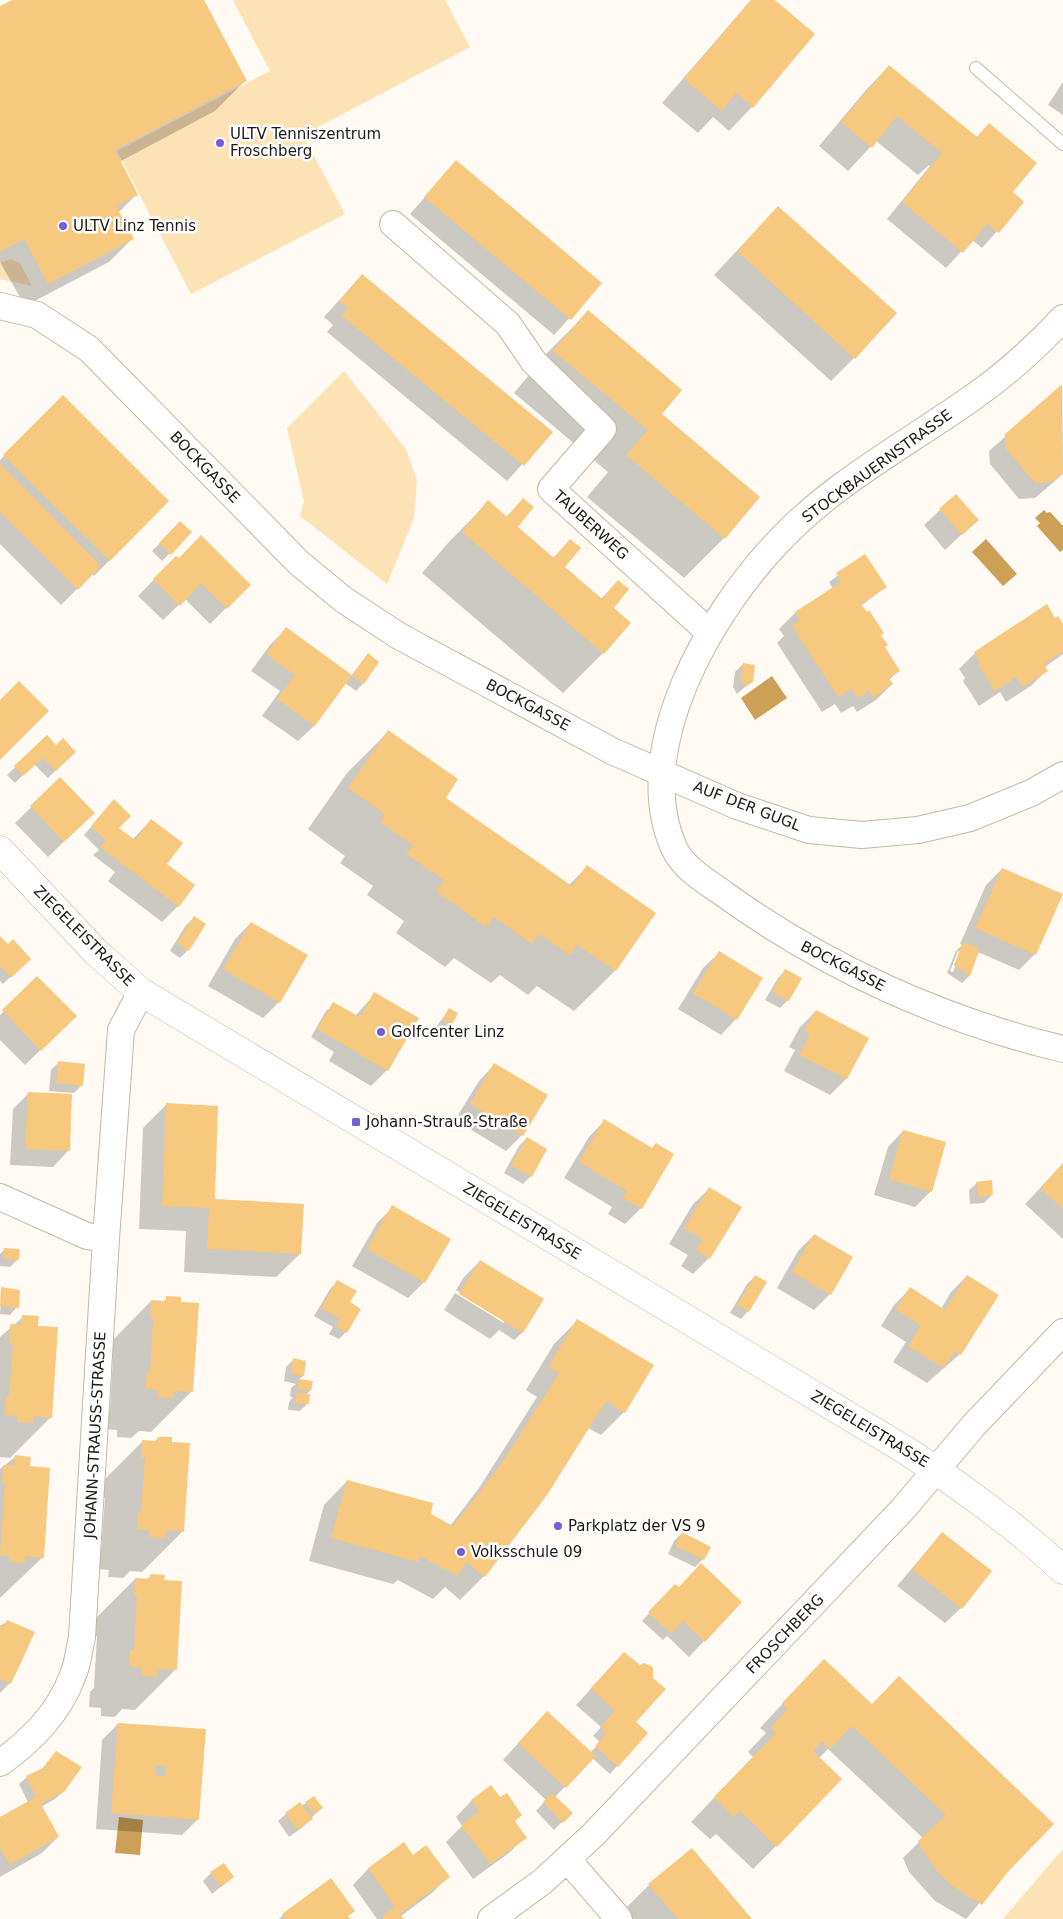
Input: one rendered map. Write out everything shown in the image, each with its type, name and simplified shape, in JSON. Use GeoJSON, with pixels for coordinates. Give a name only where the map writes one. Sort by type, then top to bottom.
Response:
{"type":"FeatureCollection","features":[{"type":"Feature","properties":{"kind":"street","name":"TAUBERWEG"},"geometry":{"type":"LineString","coordinates":[[393,224],[508,324],[534,362],[603,429],[550,489],[710,632]]}},
{"type":"Feature","properties":{"kind":"street","name":"BOCKGASSE"},"geometry":{"type":"LineString","coordinates":[[0,306],[37,315],[89,349],[299,564],[344,600],[399,636],[612,750],[661,772],[662,805],[675,851],[693,871],[746,910],[807,949],[866,979],[944,1012],[1012,1037],[1063,1049]]}},
{"type":"Feature","properties":{"kind":"street","name":"STOCKBAUERNSTRASSE"},"geometry":{"type":"LineString","coordinates":[[661,772],[672,716],[687,675],[710,632],[740,588],[777,542],[814,508],[974,396],[1016,364],[1063,318]]}},
{"type":"Feature","properties":{"kind":"street","name":"AUF DER GUGL"},"geometry":{"type":"LineString","coordinates":[[661,772],[737,806],[810,830],[862,835],[918,830],[970,818],[1031,793],[1063,775]]}},
{"type":"Feature","properties":{"kind":"street","name":"ZIEGELEISTRASSE"},"geometry":{"type":"LineString","coordinates":[[0,850],[96,952],[141,992],[936,1470],[1011,1524],[1063,1570]]}},
{"type":"Feature","properties":{"kind":"street","name":"JOHANN-STRAUSS-STRASSE"},"geometry":{"type":"LineString","coordinates":[[0,1763],[39,1731],[59,1706],[74,1674],[82,1637],[106,1239],[121,1030],[141,992]]}},
{"type":"Feature","properties":{"kind":"street"},"geometry":{"type":"LineString","coordinates":[[0,1197],[87,1236],[106,1239]]}},
{"type":"Feature","properties":{"kind":"street","name":"FROSCHBERG"},"geometry":{"type":"LineString","coordinates":[[491,1919],[542,1882],[594,1835],[904,1509],[974,1425],[1063,1332]]}},
{"type":"Feature","properties":{"kind":"street"},"geometry":{"type":"LineString","coordinates":[[568,1859],[620,1919]]}},
{"type":"Feature","properties":{"kind":"lane"},"geometry":{"type":"LineString","coordinates":[[976,68],[1063,144]]}},
{"type":"Feature","properties":{"kind":"shaded area","name":"ULTV Tenniszentrum Froschberg"},"geometry":{"type":"Polygon","coordinates":[[[233,0],[445,0],[470,47],[303,135],[345,214],[191,294],[117,151],[270,71],[233,0]]]}},
{"type":"Feature","properties":{"kind":"shaded area"},"geometry":{"type":"Polygon","coordinates":[[[11,259],[20,263],[32,286],[0,279],[0,263],[11,259]]]}},
{"type":"Feature","properties":{"kind":"shaded area"},"geometry":{"type":"Polygon","coordinates":[[[344,371],[406,449],[417,480],[414,518],[387,584],[300,516],[304,501],[287,428],[344,371]]]}},
{"type":"Feature","properties":{"kind":"shaded area"},"geometry":{"type":"Polygon","coordinates":[[[1044,510],[1047,513],[1050,512],[1063,526],[1063,550],[1060,552],[1037,526],[1040,523],[1035,518],[1044,510]]]}},
{"type":"Feature","properties":{"kind":"shaded area"},"geometry":{"type":"Polygon","coordinates":[[[986,539],[1017,574],[1003,586],[972,552],[986,539]]]}},
{"type":"Feature","properties":{"kind":"shaded area"},"geometry":{"type":"Polygon","coordinates":[[[772,676],[787,698],[755,720],[741,698],[772,676]]]}},
{"type":"Feature","properties":{"kind":"shaded area"},"geometry":{"type":"Polygon","coordinates":[[[119,1817],[143,1820],[140,1855],[115,1853],[119,1817]]]}},
{"type":"Feature","properties":{"kind":"shaded area"},"geometry":{"type":"Polygon","coordinates":[[[1063,1849],[1063,1919],[1003,1919],[1063,1849]]]}},
{"type":"Feature","properties":{"kind":"building"},"geometry":{"type":"Polygon","coordinates":[[[12,0],[204,0],[247,81],[115,150],[138,195],[116,206],[134,239],[48,284],[24,239],[0,252],[0,6],[12,0]]]}},
{"type":"Feature","properties":{"kind":"building"},"geometry":{"type":"Polygon","coordinates":[[[751,0],[775,0],[815,34],[753,108],[736,93],[722,111],[684,79],[751,0]]]}},
{"type":"Feature","properties":{"kind":"building"},"geometry":{"type":"Polygon","coordinates":[[[889,65],[977,137],[989,123],[1037,163],[1013,192],[1024,202],[999,233],[987,224],[963,253],[902,202],[942,153],[897,116],[872,148],[841,122],[889,65]]]}},
{"type":"Feature","properties":{"kind":"building"},"geometry":{"type":"Polygon","coordinates":[[[456,160],[602,283],[571,320],[424,197],[456,160]]]}},
{"type":"Feature","properties":{"kind":"building"},"geometry":{"type":"Polygon","coordinates":[[[778,206],[897,313],[855,359],[737,251],[778,206]]]}},
{"type":"Feature","properties":{"kind":"building"},"geometry":{"type":"Polygon","coordinates":[[[362,274],[553,432],[524,466],[342,316],[348,308],[339,301],[362,274]]]}},
{"type":"Feature","properties":{"kind":"building"},"geometry":{"type":"Polygon","coordinates":[[[588,310],[682,390],[662,414],[760,497],[725,539],[626,455],[648,430],[553,351],[588,310]]]}},
{"type":"Feature","properties":{"kind":"building"},"geometry":{"type":"Polygon","coordinates":[[[1061,385],[1063,473],[1052,482],[1035,483],[1005,448],[1005,434],[1061,385]]]}},
{"type":"Feature","properties":{"kind":"building"},"geometry":{"type":"Polygon","coordinates":[[[63,395],[169,501],[110,561],[3,455],[63,395]]]}},
{"type":"Feature","properties":{"kind":"building"},"geometry":{"type":"Polygon","coordinates":[[[0,464],[101,566],[78,590],[0,512],[0,464]]]}},
{"type":"Feature","properties":{"kind":"building"},"geometry":{"type":"Polygon","coordinates":[[[956,494],[979,520],[962,535],[939,509],[956,494]]]}},
{"type":"Feature","properties":{"kind":"building"},"geometry":{"type":"Polygon","coordinates":[[[523,498],[534,507],[518,527],[554,558],[570,539],[581,548],[565,567],[602,599],[618,580],[629,589],[614,608],[631,623],[604,654],[462,532],[488,500],[507,517],[523,498]]]}},
{"type":"Feature","properties":{"kind":"building"},"geometry":{"type":"Polygon","coordinates":[[[180,521],[192,532],[171,555],[159,543],[180,521]]]}},
{"type":"Feature","properties":{"kind":"building"},"geometry":{"type":"Polygon","coordinates":[[[201,535],[251,585],[227,609],[201,583],[180,606],[153,579],[176,556],[179,558],[201,535]]]}},
{"type":"Feature","properties":{"kind":"building"},"geometry":{"type":"Polygon","coordinates":[[[865,554],[887,587],[861,604],[867,612],[869,610],[884,633],[881,635],[888,645],[885,647],[900,671],[889,678],[893,684],[873,698],[869,691],[858,698],[851,689],[838,697],[792,626],[800,621],[795,612],[841,582],[836,573],[865,554]]]}},
{"type":"Feature","properties":{"kind":"building"},"geometry":{"type":"Polygon","coordinates":[[[1047,604],[1055,618],[1058,616],[1063,624],[1063,651],[1044,664],[1048,671],[1023,687],[1016,677],[995,691],[978,664],[980,662],[974,652],[1047,604]]]}},
{"type":"Feature","properties":{"kind":"building"},"geometry":{"type":"Polygon","coordinates":[[[286,627],[352,675],[315,726],[277,699],[295,675],[266,654],[286,627]]]}},
{"type":"Feature","properties":{"kind":"building"},"geometry":{"type":"Polygon","coordinates":[[[368,653],[379,662],[364,684],[352,675],[368,653]]]}},
{"type":"Feature","properties":{"kind":"building"},"geometry":{"type":"Polygon","coordinates":[[[743,663],[755,665],[753,682],[745,687],[740,679],[743,663]]]}},
{"type":"Feature","properties":{"kind":"building"},"geometry":{"type":"Polygon","coordinates":[[[19,681],[49,711],[0,760],[0,700],[19,681]]]}},
{"type":"Feature","properties":{"kind":"building"},"geometry":{"type":"Polygon","coordinates":[[[388,730],[458,779],[446,798],[572,886],[587,865],[656,913],[616,971],[577,945],[570,955],[539,934],[532,944],[494,917],[486,927],[436,891],[444,880],[406,854],[413,845],[380,822],[385,814],[348,788],[388,730]]]}},
{"type":"Feature","properties":{"kind":"building"},"geometry":{"type":"Polygon","coordinates":[[[47,735],[56,745],[63,738],[76,752],[56,771],[43,758],[23,776],[14,766],[47,735]]]}},
{"type":"Feature","properties":{"kind":"building"},"geometry":{"type":"Polygon","coordinates":[[[60,777],[95,813],[64,842],[30,806],[60,777]]]}},
{"type":"Feature","properties":{"kind":"building"},"geometry":{"type":"Polygon","coordinates":[[[114,799],[131,816],[119,828],[135,840],[151,819],[183,843],[167,864],[195,885],[179,907],[100,847],[106,841],[91,826],[114,799]]]}},
{"type":"Feature","properties":{"kind":"building"},"geometry":{"type":"Polygon","coordinates":[[[1002,868],[1063,894],[1036,955],[975,928],[1002,868]]]}},
{"type":"Feature","properties":{"kind":"building"},"geometry":{"type":"Polygon","coordinates":[[[194,916],[206,924],[189,951],[177,943],[194,916]]]}},
{"type":"Feature","properties":{"kind":"building"},"geometry":{"type":"Polygon","coordinates":[[[251,922],[308,955],[280,1003],[223,969],[251,922]]]}},
{"type":"Feature","properties":{"kind":"building"},"geometry":{"type":"Polygon","coordinates":[[[0,936],[8,944],[13,939],[31,959],[11,978],[0,966],[0,936]]]}},
{"type":"Feature","properties":{"kind":"building"},"geometry":{"type":"Polygon","coordinates":[[[963,942],[980,949],[970,976],[954,965],[963,942]]]}},
{"type":"Feature","properties":{"kind":"building"},"geometry":{"type":"Polygon","coordinates":[[[719,951],[763,978],[737,1020],[693,993],[719,951]]]}},
{"type":"Feature","properties":{"kind":"building"},"geometry":{"type":"Polygon","coordinates":[[[785,969],[802,978],[789,1001],[772,992],[785,969]]]}},
{"type":"Feature","properties":{"kind":"building"},"geometry":{"type":"Polygon","coordinates":[[[37,976],[77,1016],[41,1051],[2,1010],[37,976]]]}},
{"type":"Feature","properties":{"kind":"building","name":"Golfcenter Linz"},"geometry":{"type":"Polygon","coordinates":[[[374,992],[419,1018],[388,1071],[317,1029],[333,1002],[360,1017],[374,992]]]}},
{"type":"Feature","properties":{"kind":"building"},"geometry":{"type":"Polygon","coordinates":[[[449,1008],[458,1013],[452,1025],[442,1020],[449,1008]]]}},
{"type":"Feature","properties":{"kind":"building"},"geometry":{"type":"Polygon","coordinates":[[[816,1010],[869,1038],[847,1079],[799,1055],[810,1034],[804,1031],[816,1010]]]}},
{"type":"Feature","properties":{"kind":"building"},"geometry":{"type":"Polygon","coordinates":[[[58,1061],[85,1064],[83,1086],[56,1083],[58,1061]]]}},
{"type":"Feature","properties":{"kind":"building"},"geometry":{"type":"Polygon","coordinates":[[[494,1063],[548,1095],[523,1136],[470,1104],[494,1063]]]}},
{"type":"Feature","properties":{"kind":"building"},"geometry":{"type":"Polygon","coordinates":[[[28,1092],[72,1094],[70,1151],[25,1149],[28,1092]]]}},
{"type":"Feature","properties":{"kind":"building"},"geometry":{"type":"Polygon","coordinates":[[[166,1103],[218,1106],[215,1199],[304,1204],[301,1254],[207,1249],[209,1208],[162,1206],[166,1103]]]}},
{"type":"Feature","properties":{"kind":"building"},"geometry":{"type":"Polygon","coordinates":[[[604,1119],[652,1148],[656,1143],[674,1154],[642,1209],[623,1198],[627,1191],[579,1162],[604,1119]]]}},
{"type":"Feature","properties":{"kind":"building"},"geometry":{"type":"Polygon","coordinates":[[[903,1130],[946,1142],[932,1192],[889,1179],[903,1130]]]}},
{"type":"Feature","properties":{"kind":"building"},"geometry":{"type":"Polygon","coordinates":[[[527,1137],[547,1149],[532,1177],[511,1165],[527,1137]]]}},
{"type":"Feature","properties":{"kind":"building"},"geometry":{"type":"Polygon","coordinates":[[[1063,1163],[1063,1209],[1040,1188],[1063,1163]]]}},
{"type":"Feature","properties":{"kind":"building"},"geometry":{"type":"Polygon","coordinates":[[[992,1180],[993,1195],[978,1197],[976,1182],[992,1180]]]}},
{"type":"Feature","properties":{"kind":"building"},"geometry":{"type":"Polygon","coordinates":[[[709,1187],[742,1207],[710,1259],[696,1250],[703,1239],[684,1228],[709,1187]]]}},
{"type":"Feature","properties":{"kind":"building"},"geometry":{"type":"Polygon","coordinates":[[[392,1205],[451,1239],[425,1283],[367,1249],[392,1205]]]}},
{"type":"Feature","properties":{"kind":"building"},"geometry":{"type":"Polygon","coordinates":[[[814,1234],[853,1257],[831,1295],[792,1272],[814,1234]]]}},
{"type":"Feature","properties":{"kind":"building"},"geometry":{"type":"Polygon","coordinates":[[[4,1248],[20,1249],[19,1260],[3,1259],[4,1248]]]}},
{"type":"Feature","properties":{"kind":"building"},"geometry":{"type":"Polygon","coordinates":[[[480,1260],[544,1299],[523,1333],[459,1294],[480,1260]]]}},
{"type":"Feature","properties":{"kind":"building"},"geometry":{"type":"Polygon","coordinates":[[[755,1275],[767,1282],[749,1312],[737,1305],[755,1275]]]}},
{"type":"Feature","properties":{"kind":"building"},"geometry":{"type":"Polygon","coordinates":[[[967,1275],[999,1295],[961,1355],[955,1351],[944,1368],[908,1346],[921,1326],[896,1309],[910,1287],[945,1310],[967,1275]]]}},
{"type":"Feature","properties":{"kind":"building"},"geometry":{"type":"Polygon","coordinates":[[[337,1280],[357,1291],[350,1302],[361,1309],[347,1333],[336,1326],[340,1319],[321,1308],[337,1280]]]}},
{"type":"Feature","properties":{"kind":"building"},"geometry":{"type":"Polygon","coordinates":[[[1,1287],[20,1290],[19,1308],[0,1306],[1,1287]]]}},
{"type":"Feature","properties":{"kind":"building"},"geometry":{"type":"Polygon","coordinates":[[[166,1296],[181,1297],[181,1302],[199,1303],[193,1392],[174,1391],[173,1398],[157,1397],[158,1390],[145,1389],[147,1372],[150,1372],[153,1318],[150,1317],[151,1300],[166,1301],[166,1296]]]}},
{"type":"Feature","properties":{"kind":"building"},"geometry":{"type":"Polygon","coordinates":[[[22,1315],[39,1316],[38,1326],[58,1327],[52,1418],[33,1416],[33,1423],[17,1422],[17,1416],[5,1415],[6,1396],[9,1397],[13,1343],[9,1343],[10,1324],[22,1325],[22,1315]]]}},
{"type":"Feature","properties":{"kind":"building"},"geometry":{"type":"Polygon","coordinates":[[[577,1319],[654,1365],[625,1413],[606,1401],[547,1495],[485,1577],[466,1562],[458,1576],[420,1556],[418,1562],[331,1538],[347,1480],[433,1503],[431,1514],[453,1526],[502,1463],[559,1373],[548,1367],[577,1319]]]}},
{"type":"Feature","properties":{"kind":"building"},"geometry":{"type":"Polygon","coordinates":[[[293,1358],[306,1361],[304,1376],[291,1374],[293,1358]]]}},
{"type":"Feature","properties":{"kind":"building"},"geometry":{"type":"Polygon","coordinates":[[[299,1379],[313,1381],[311,1391],[297,1389],[299,1379]]]}},
{"type":"Feature","properties":{"kind":"building"},"geometry":{"type":"Polygon","coordinates":[[[296,1393],[310,1394],[309,1404],[295,1403],[296,1393]]]}},
{"type":"Feature","properties":{"kind":"building"},"geometry":{"type":"Polygon","coordinates":[[[158,1437],[172,1437],[172,1442],[190,1443],[184,1532],[165,1530],[165,1538],[148,1537],[149,1530],[137,1529],[138,1512],[141,1512],[145,1457],[141,1458],[142,1440],[157,1441],[158,1437]]]}},
{"type":"Feature","properties":{"kind":"building"},"geometry":{"type":"Polygon","coordinates":[[[15,1455],[31,1457],[30,1466],[50,1468],[44,1558],[25,1556],[25,1563],[9,1562],[9,1556],[0,1555],[5,1483],[2,1483],[3,1465],[14,1465],[15,1455]]]}},
{"type":"Feature","properties":{"kind":"building"},"geometry":{"type":"Polygon","coordinates":[[[682,1532],[711,1547],[704,1560],[675,1546],[682,1532]]]}},
{"type":"Feature","properties":{"kind":"building"},"geometry":{"type":"Polygon","coordinates":[[[942,1532],[992,1571],[962,1609],[912,1569],[942,1532]]]}},
{"type":"Feature","properties":{"kind":"building"},"geometry":{"type":"Polygon","coordinates":[[[701,1563],[742,1602],[705,1642],[683,1621],[671,1634],[648,1612],[675,1584],[679,1587],[701,1563]]]}},
{"type":"Feature","properties":{"kind":"building"},"geometry":{"type":"Polygon","coordinates":[[[150,1574],[165,1575],[164,1580],[182,1581],[177,1670],[157,1669],[157,1677],[141,1675],[141,1668],[129,1667],[130,1650],[134,1650],[137,1596],[134,1595],[135,1578],[150,1579],[150,1574]]]}},
{"type":"Feature","properties":{"kind":"building"},"geometry":{"type":"Polygon","coordinates":[[[7,1620],[35,1632],[11,1684],[0,1679],[0,1625],[4,1627],[7,1620]]]}},
{"type":"Feature","properties":{"kind":"building"},"geometry":{"type":"Polygon","coordinates":[[[624,1652],[640,1665],[644,1663],[653,1667],[653,1678],[666,1689],[636,1722],[648,1733],[618,1767],[595,1746],[606,1733],[600,1727],[615,1711],[591,1688],[624,1652]]]}},
{"type":"Feature","properties":{"kind":"building"},"geometry":{"type":"Polygon","coordinates":[[[824,1659],[872,1704],[899,1676],[1054,1824],[1007,1873],[982,1905],[951,1885],[937,1871],[918,1841],[946,1815],[852,1726],[830,1749],[822,1741],[813,1751],[842,1779],[777,1847],[740,1811],[734,1817],[714,1797],[776,1733],[770,1728],[788,1709],[782,1703],[824,1659]]]}},
{"type":"Feature","properties":{"kind":"building"},"geometry":{"type":"Polygon","coordinates":[[[547,1711],[596,1756],[566,1788],[518,1743],[547,1711]]]}},
{"type":"Feature","properties":{"kind":"building"},"geometry":{"type":"Polygon","coordinates":[[[118,1723],[206,1729],[199,1820],[111,1813],[118,1723]],[[156,1765],[155,1775],[165,1776],[166,1766],[156,1765]]]}},
{"type":"Feature","properties":{"kind":"building"},"geometry":{"type":"Polygon","coordinates":[[[56,1751],[82,1767],[64,1792],[41,1804],[59,1837],[10,1865],[0,1848],[0,1817],[36,1797],[26,1776],[43,1768],[56,1751]]]}},
{"type":"Feature","properties":{"kind":"building"},"geometry":{"type":"Polygon","coordinates":[[[491,1785],[500,1797],[507,1793],[522,1815],[515,1821],[527,1838],[490,1864],[461,1825],[479,1812],[471,1800],[491,1785]]]}},
{"type":"Feature","properties":{"kind":"building"},"geometry":{"type":"Polygon","coordinates":[[[552,1793],[573,1813],[563,1823],[543,1802],[552,1793]]]}},
{"type":"Feature","properties":{"kind":"building"},"geometry":{"type":"Polygon","coordinates":[[[314,1796],[323,1808],[314,1814],[305,1802],[314,1796]]]}},
{"type":"Feature","properties":{"kind":"building"},"geometry":{"type":"Polygon","coordinates":[[[300,1802],[313,1819],[298,1830],[285,1813],[300,1802]]]}},
{"type":"Feature","properties":{"kind":"building"},"geometry":{"type":"Polygon","coordinates":[[[404,1842],[413,1855],[426,1845],[450,1877],[400,1914],[404,1919],[384,1919],[382,1916],[395,1907],[368,1868],[404,1842]]]}},
{"type":"Feature","properties":{"kind":"building"},"geometry":{"type":"Polygon","coordinates":[[[692,1848],[752,1919],[678,1919],[648,1884],[692,1848]]]}},
{"type":"Feature","properties":{"kind":"building"},"geometry":{"type":"Polygon","coordinates":[[[224,1863],[234,1877],[221,1887],[210,1872],[224,1863]]]}},
{"type":"Feature","properties":{"kind":"building"},"geometry":{"type":"Polygon","coordinates":[[[331,1878],[355,1911],[348,1916],[351,1919],[286,1919],[282,1914],[331,1878]]]}},
{"type":"Feature","properties":{"kind":"place","name":"ULTV Tenniszentrum Froschberg"},"geometry":{"type":"Point","coordinates":[220,143]}},
{"type":"Feature","properties":{"kind":"place","name":"ULTV Linz Tennis"},"geometry":{"type":"Point","coordinates":[63,226]}},
{"type":"Feature","properties":{"kind":"place","name":"Golfcenter Linz"},"geometry":{"type":"Point","coordinates":[381,1032]}},
{"type":"Feature","properties":{"kind":"place","name":"Johann-Strauß-Straße"},"geometry":{"type":"Point","coordinates":[356,1122]}},
{"type":"Feature","properties":{"kind":"place","name":"Parkplatz der VS 9"},"geometry":{"type":"Point","coordinates":[558,1526]}},
{"type":"Feature","properties":{"kind":"place","name":"Volksschule 09"},"geometry":{"type":"Point","coordinates":[461,1552]}}]}
